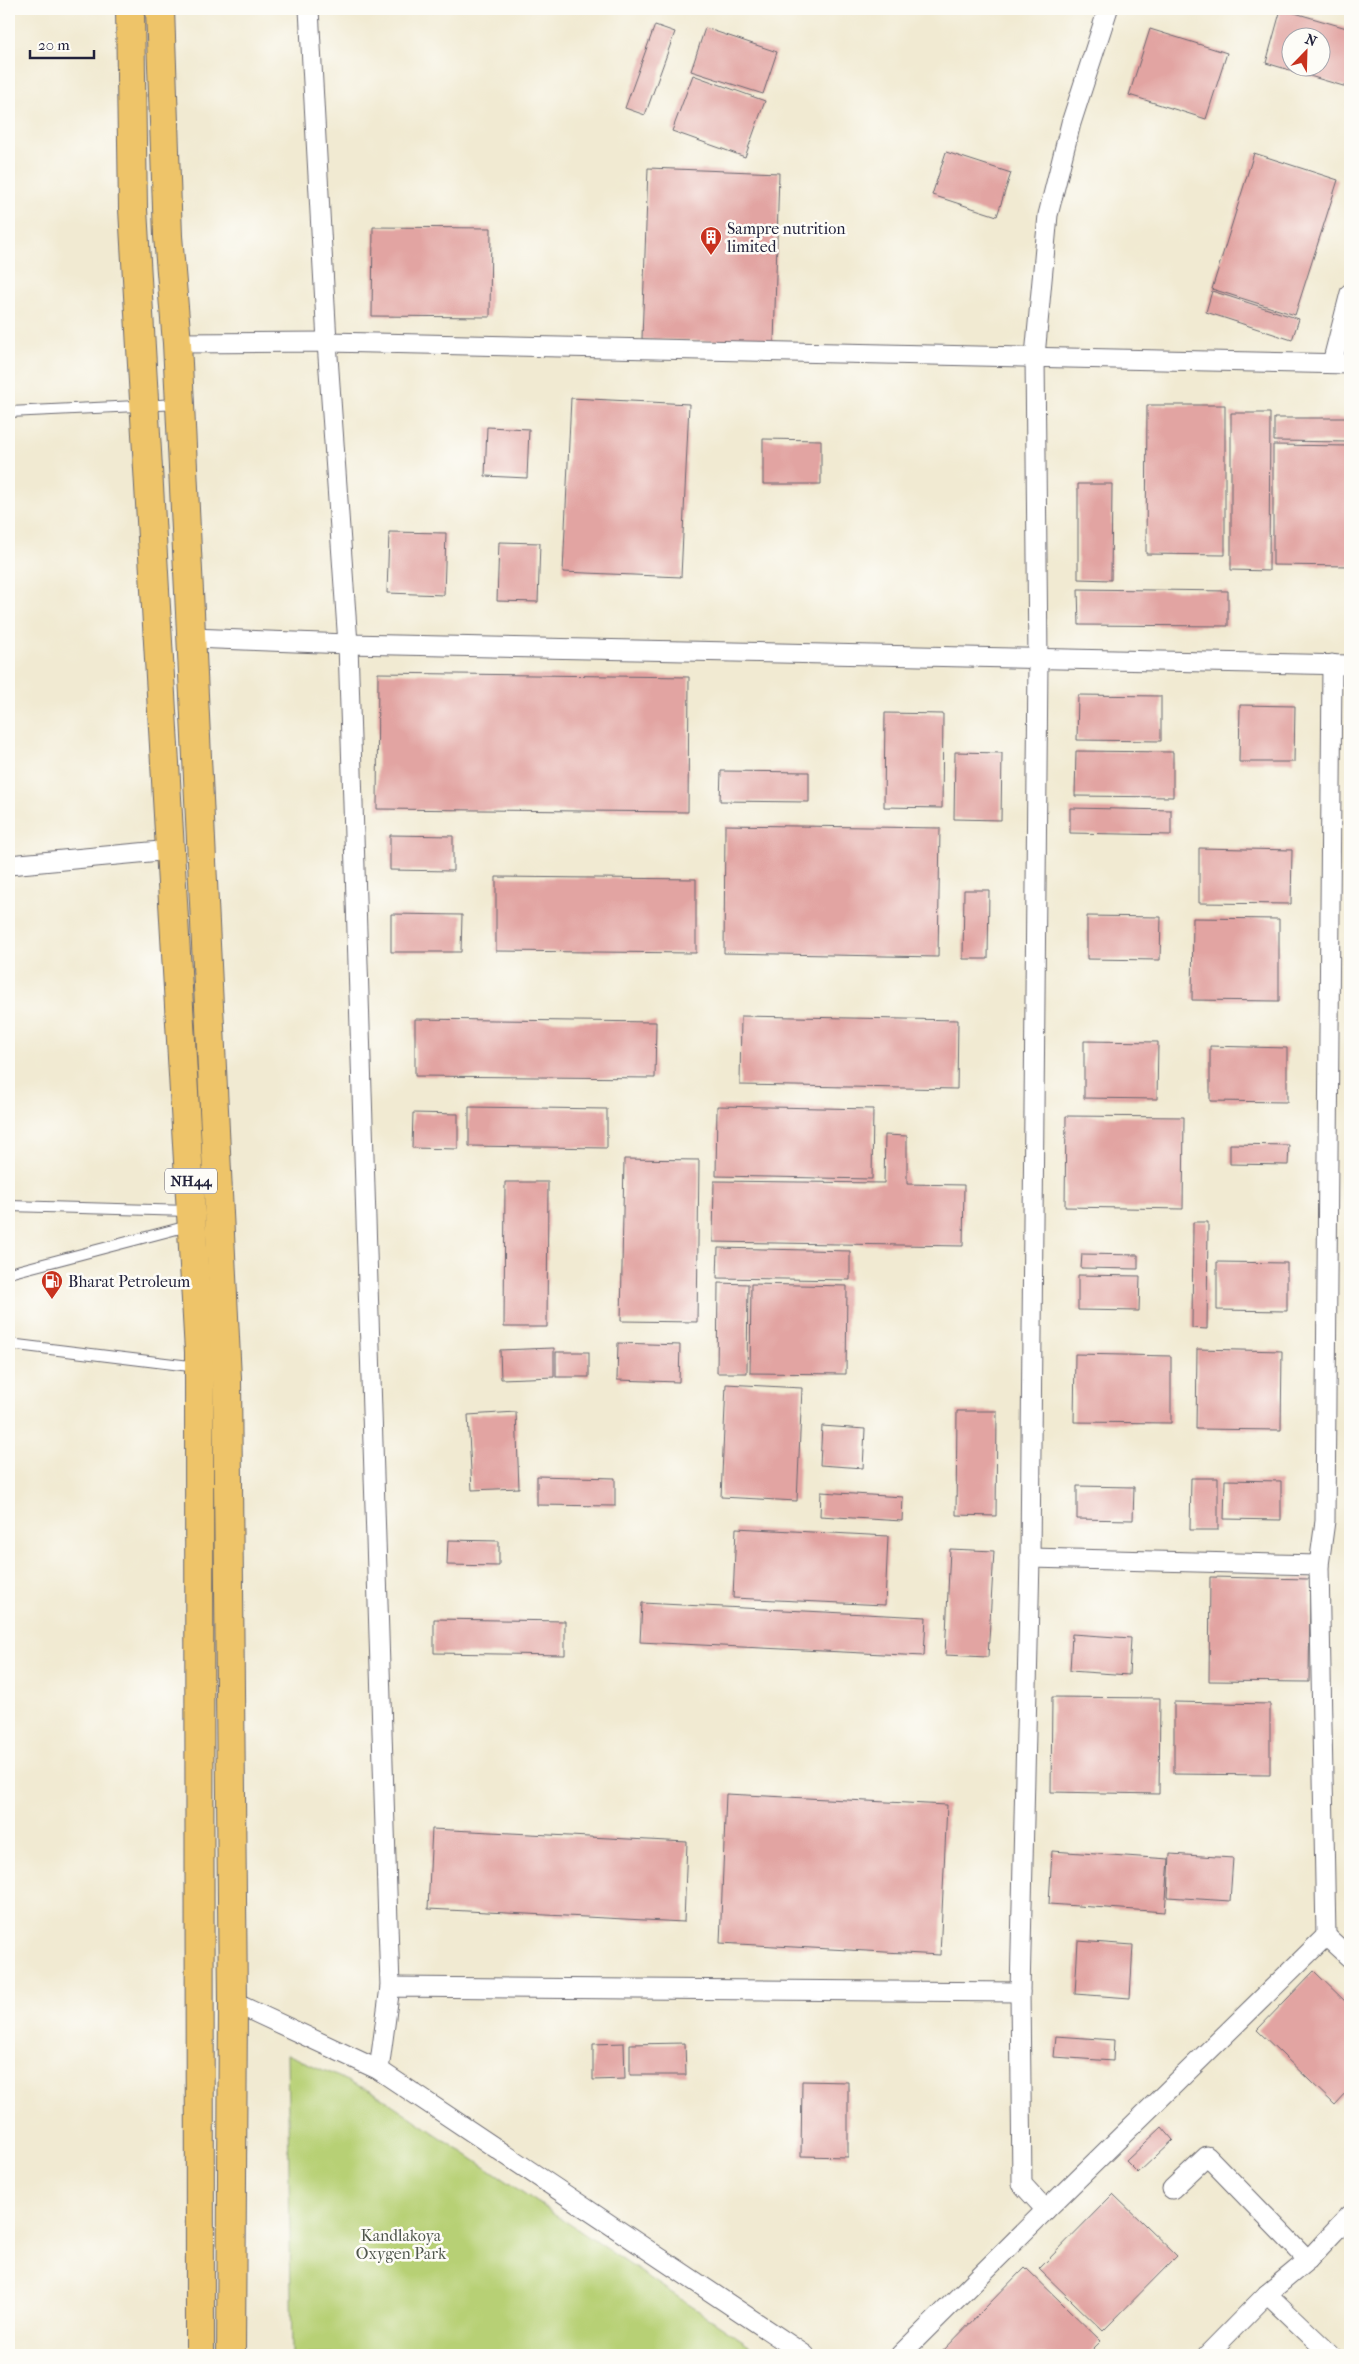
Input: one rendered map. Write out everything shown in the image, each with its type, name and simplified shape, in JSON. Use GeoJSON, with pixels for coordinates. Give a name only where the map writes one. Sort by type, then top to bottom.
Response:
{"type":"FeatureCollection","features":[{"type":"Feature","properties":{"kind":"highway","name":"NH44"},"geometry":{"type":"LineString","coordinates":[[130,9],[133,209],[172,850],[199,1368],[200,2355]]}},
{"type":"Feature","properties":{"kind":"highway","name":"NH44"},"geometry":{"type":"LineString","coordinates":[[160,9],[168,236],[177,343],[227,1379],[233,2002],[231,2355]]}},
{"type":"Feature","properties":{"kind":"street"},"geometry":{"type":"LineString","coordinates":[[309,9],[327,342],[348,644],[390,1987],[379,2070]]}},
{"type":"Feature","properties":{"kind":"street"},"geometry":{"type":"LineString","coordinates":[[1046,2210],[1022,2184],[1020,1992],[1030,1558],[1038,660],[1035,356],[1048,215],[1071,124],[1108,9]]}},
{"type":"Feature","properties":{"kind":"street"},"geometry":{"type":"LineString","coordinates":[[177,343],[327,342],[1341,363],[1350,294]]}},
{"type":"Feature","properties":{"kind":"street"},"geometry":{"type":"LineString","coordinates":[[192,638],[348,644],[1341,665],[1325,1521],[1319,1565],[1326,1936],[1350,1958]]}},
{"type":"Feature","properties":{"kind":"street"},"geometry":{"type":"LineString","coordinates":[[9,865],[172,850]]}},
{"type":"Feature","properties":{"kind":"street"},"geometry":{"type":"LineString","coordinates":[[1030,1558],[1319,1565]]}},
{"type":"Feature","properties":{"kind":"street"},"geometry":{"type":"LineString","coordinates":[[900,2355],[1326,1936]]}},
{"type":"Feature","properties":{"kind":"street"},"geometry":{"type":"LineString","coordinates":[[390,1987],[1020,1992]]}},
{"type":"Feature","properties":{"kind":"street"},"geometry":{"type":"LineString","coordinates":[[233,2002],[379,2070],[804,2355]]}},
{"type":"Feature","properties":{"kind":"street"},"geometry":{"type":"LineString","coordinates":[[1172,2188],[1208,2156],[1308,2260]]}},
{"type":"Feature","properties":{"kind":"street"},"geometry":{"type":"LineString","coordinates":[[1207,2355],[1267,2294],[1308,2260],[1350,2215]]}},
{"type":"Feature","properties":{"kind":"street"},"geometry":{"type":"LineString","coordinates":[[1267,2294],[1331,2355]]}},
{"type":"Feature","properties":{"kind":"lane"},"geometry":{"type":"LineString","coordinates":[[9,412],[180,404]]}},
{"type":"Feature","properties":{"kind":"lane"},"geometry":{"type":"LineString","coordinates":[[9,1206],[192,1218]]}},
{"type":"Feature","properties":{"kind":"lane"},"geometry":{"type":"LineString","coordinates":[[9,1273],[192,1218]]}},
{"type":"Feature","properties":{"kind":"lane"},"geometry":{"type":"LineString","coordinates":[[9,1344],[199,1368]]}},
{"type":"Feature","properties":{"kind":"green space","name":"Kandlakoya Oxygen Park"},"geometry":{"type":"Polygon","coordinates":[[[287,2054],[375,2093],[764,2355],[292,2355],[287,2054]]]}},
{"type":"Feature","properties":{"kind":"building"},"geometry":{"type":"Polygon","coordinates":[[[1281,9],[1350,29],[1350,88],[1316,78],[1332,78],[1332,28],[1282,28],[1282,68],[1266,63],[1281,9]]]}},
{"type":"Feature","properties":{"kind":"building"},"geometry":{"type":"Polygon","coordinates":[[[655,25],[675,32],[645,115],[625,108],[655,25]]]}},
{"type":"Feature","properties":{"kind":"building"},"geometry":{"type":"Polygon","coordinates":[[[705,28],[777,52],[763,94],[691,71],[705,28]]]}},
{"type":"Feature","properties":{"kind":"building"},"geometry":{"type":"Polygon","coordinates":[[[1150,29],[1227,53],[1206,119],[1129,95],[1150,29]]]}},
{"type":"Feature","properties":{"kind":"building"},"geometry":{"type":"Polygon","coordinates":[[[693,75],[765,101],[745,157],[672,131],[693,75]]]}},
{"type":"Feature","properties":{"kind":"building"},"geometry":{"type":"Polygon","coordinates":[[[946,152],[1011,173],[997,216],[932,195],[946,152]]]}},
{"type":"Feature","properties":{"kind":"building"},"geometry":{"type":"Polygon","coordinates":[[[1254,153],[1338,180],[1295,315],[1212,289],[1254,153]]]}},
{"type":"Feature","properties":{"kind":"building","name":"Sampre nutrition limited"},"geometry":{"type":"Polygon","coordinates":[[[648,168],[779,173],[774,343],[642,339],[648,168]]]}},
{"type":"Feature","properties":{"kind":"building"},"geometry":{"type":"Polygon","coordinates":[[[373,227],[491,228],[490,317],[372,316],[373,227]]]}},
{"type":"Feature","properties":{"kind":"building"},"geometry":{"type":"Polygon","coordinates":[[[1212,291],[1299,319],[1292,340],[1206,312],[1212,291]]]}},
{"type":"Feature","properties":{"kind":"building"},"geometry":{"type":"Polygon","coordinates":[[[571,398],[689,404],[681,577],[563,572],[571,398]]]}},
{"type":"Feature","properties":{"kind":"building"},"geometry":{"type":"Polygon","coordinates":[[[1147,405],[1225,405],[1225,555],[1146,554],[1147,405]]]}},
{"type":"Feature","properties":{"kind":"building"},"geometry":{"type":"Polygon","coordinates":[[[1231,413],[1270,413],[1269,571],[1231,570],[1231,413]]]}},
{"type":"Feature","properties":{"kind":"building"},"geometry":{"type":"Polygon","coordinates":[[[1274,418],[1350,418],[1350,442],[1274,441],[1274,418]]]}},
{"type":"Feature","properties":{"kind":"building"},"geometry":{"type":"Polygon","coordinates":[[[487,427],[529,429],[527,478],[485,476],[487,427]]]}},
{"type":"Feature","properties":{"kind":"building"},"geometry":{"type":"Polygon","coordinates":[[[763,439],[821,440],[821,484],[763,484],[763,439]]]}},
{"type":"Feature","properties":{"kind":"building"},"geometry":{"type":"Polygon","coordinates":[[[1273,445],[1350,446],[1350,566],[1273,565],[1273,445]]]}},
{"type":"Feature","properties":{"kind":"building"},"geometry":{"type":"Polygon","coordinates":[[[1078,484],[1112,484],[1111,580],[1078,579],[1078,484]]]}},
{"type":"Feature","properties":{"kind":"building"},"geometry":{"type":"Polygon","coordinates":[[[389,532],[446,533],[444,595],[387,593],[389,532]]]}},
{"type":"Feature","properties":{"kind":"building"},"geometry":{"type":"Polygon","coordinates":[[[499,542],[540,543],[538,602],[497,601],[499,542]]]}},
{"type":"Feature","properties":{"kind":"building"},"geometry":{"type":"Polygon","coordinates":[[[1078,589],[1228,591],[1228,626],[1079,625],[1078,589]]]}},
{"type":"Feature","properties":{"kind":"building"},"geometry":{"type":"Polygon","coordinates":[[[378,673],[689,677],[688,812],[377,809],[378,673]]]}},
{"type":"Feature","properties":{"kind":"building"},"geometry":{"type":"Polygon","coordinates":[[[1078,695],[1161,696],[1161,741],[1077,740],[1078,695]]]}},
{"type":"Feature","properties":{"kind":"building"},"geometry":{"type":"Polygon","coordinates":[[[1240,705],[1295,706],[1294,762],[1239,762],[1240,705]]]}},
{"type":"Feature","properties":{"kind":"building"},"geometry":{"type":"Polygon","coordinates":[[[885,713],[943,714],[942,808],[884,807],[885,713]]]}},
{"type":"Feature","properties":{"kind":"building"},"geometry":{"type":"Polygon","coordinates":[[[1076,751],[1173,752],[1173,797],[1075,796],[1076,751]]]}},
{"type":"Feature","properties":{"kind":"building"},"geometry":{"type":"Polygon","coordinates":[[[955,752],[1002,753],[1001,820],[954,819],[955,752]]]}},
{"type":"Feature","properties":{"kind":"building"},"geometry":{"type":"Polygon","coordinates":[[[721,771],[809,772],[809,802],[720,801],[721,771]]]}},
{"type":"Feature","properties":{"kind":"building"},"geometry":{"type":"Polygon","coordinates":[[[1070,808],[1171,810],[1171,835],[1070,833],[1070,808]]]}},
{"type":"Feature","properties":{"kind":"building"},"geometry":{"type":"Polygon","coordinates":[[[725,825],[940,828],[938,957],[724,953],[725,825]]]}},
{"type":"Feature","properties":{"kind":"building"},"geometry":{"type":"Polygon","coordinates":[[[390,835],[453,836],[453,871],[390,870],[390,835]]]}},
{"type":"Feature","properties":{"kind":"building"},"geometry":{"type":"Polygon","coordinates":[[[1199,848],[1292,850],[1291,904],[1199,903],[1199,848]]]}},
{"type":"Feature","properties":{"kind":"building"},"geometry":{"type":"Polygon","coordinates":[[[496,877],[696,879],[696,953],[496,951],[496,877]]]}},
{"type":"Feature","properties":{"kind":"building"},"geometry":{"type":"Polygon","coordinates":[[[964,890],[989,890],[988,959],[963,959],[964,890]]]}},
{"type":"Feature","properties":{"kind":"building"},"geometry":{"type":"Polygon","coordinates":[[[391,914],[462,915],[461,952],[391,952],[391,914]]]}},
{"type":"Feature","properties":{"kind":"building"},"geometry":{"type":"Polygon","coordinates":[[[1087,916],[1161,917],[1160,960],[1087,959],[1087,916]]]}},
{"type":"Feature","properties":{"kind":"building"},"geometry":{"type":"Polygon","coordinates":[[[1193,918],[1279,919],[1279,1001],[1192,1000],[1193,918]]]}},
{"type":"Feature","properties":{"kind":"building"},"geometry":{"type":"Polygon","coordinates":[[[741,1016],[958,1020],[957,1089],[740,1085],[741,1016]]]}},
{"type":"Feature","properties":{"kind":"building"},"geometry":{"type":"Polygon","coordinates":[[[415,1019],[656,1022],[655,1078],[415,1076],[415,1019]]]}},
{"type":"Feature","properties":{"kind":"building"},"geometry":{"type":"Polygon","coordinates":[[[1084,1041],[1158,1042],[1157,1099],[1084,1098],[1084,1041]]]}},
{"type":"Feature","properties":{"kind":"building"},"geometry":{"type":"Polygon","coordinates":[[[1210,1046],[1287,1048],[1287,1102],[1210,1101],[1210,1046]]]}},
{"type":"Feature","properties":{"kind":"building"},"geometry":{"type":"Polygon","coordinates":[[[717,1106],[873,1109],[872,1179],[716,1176],[717,1106]]]}},
{"type":"Feature","properties":{"kind":"building"},"geometry":{"type":"Polygon","coordinates":[[[469,1107],[607,1109],[607,1148],[469,1146],[469,1107]]]}},
{"type":"Feature","properties":{"kind":"building"},"geometry":{"type":"Polygon","coordinates":[[[413,1113],[458,1114],[458,1149],[412,1148],[413,1113]]]}},
{"type":"Feature","properties":{"kind":"building"},"geometry":{"type":"Polygon","coordinates":[[[1066,1116],[1184,1117],[1183,1209],[1065,1207],[1066,1116]]]}},
{"type":"Feature","properties":{"kind":"building"},"geometry":{"type":"Polygon","coordinates":[[[885,1135],[907,1136],[907,1184],[964,1185],[963,1246],[713,1242],[714,1181],[884,1183],[885,1135]]]}},
{"type":"Feature","properties":{"kind":"building"},"geometry":{"type":"Polygon","coordinates":[[[1230,1144],[1289,1145],[1288,1165],[1230,1164],[1230,1144]]]}},
{"type":"Feature","properties":{"kind":"building"},"geometry":{"type":"Polygon","coordinates":[[[624,1159],[699,1160],[697,1322],[621,1321],[624,1159]]]}},
{"type":"Feature","properties":{"kind":"building"},"geometry":{"type":"Polygon","coordinates":[[[505,1182],[548,1182],[547,1327],[504,1327],[505,1182]]]}},
{"type":"Feature","properties":{"kind":"building"},"geometry":{"type":"Polygon","coordinates":[[[1193,1222],[1208,1222],[1207,1329],[1192,1328],[1193,1222]]]}},
{"type":"Feature","properties":{"kind":"building"},"geometry":{"type":"Polygon","coordinates":[[[718,1248],[850,1251],[850,1280],[717,1278],[718,1248]]]}},
{"type":"Feature","properties":{"kind":"building"},"geometry":{"type":"Polygon","coordinates":[[[1082,1254],[1138,1255],[1138,1269],[1081,1268],[1082,1254]]]}},
{"type":"Feature","properties":{"kind":"building"},"geometry":{"type":"Polygon","coordinates":[[[1217,1262],[1287,1263],[1287,1311],[1217,1310],[1217,1262]]]}},
{"type":"Feature","properties":{"kind":"building"},"geometry":{"type":"Polygon","coordinates":[[[1078,1275],[1140,1276],[1139,1311],[1078,1310],[1078,1275]]]}},
{"type":"Feature","properties":{"kind":"building"},"geometry":{"type":"Polygon","coordinates":[[[718,1283],[748,1284],[747,1373],[717,1373],[718,1283]]]}},
{"type":"Feature","properties":{"kind":"building"},"geometry":{"type":"Polygon","coordinates":[[[751,1284],[847,1286],[846,1374],[750,1373],[751,1284]]]}},
{"type":"Feature","properties":{"kind":"building"},"geometry":{"type":"Polygon","coordinates":[[[618,1343],[680,1345],[679,1382],[617,1380],[618,1343]]]}},
{"type":"Feature","properties":{"kind":"building"},"geometry":{"type":"Polygon","coordinates":[[[554,1348],[554,1377],[501,1379],[500,1350],[554,1348]]]}},
{"type":"Feature","properties":{"kind":"building"},"geometry":{"type":"Polygon","coordinates":[[[1197,1349],[1282,1351],[1281,1430],[1196,1429],[1197,1349]]]}},
{"type":"Feature","properties":{"kind":"building"},"geometry":{"type":"Polygon","coordinates":[[[556,1352],[589,1352],[589,1377],[556,1377],[556,1352]]]}},
{"type":"Feature","properties":{"kind":"building"},"geometry":{"type":"Polygon","coordinates":[[[1075,1354],[1171,1356],[1171,1423],[1074,1422],[1075,1354]]]}},
{"type":"Feature","properties":{"kind":"building"},"geometry":{"type":"Polygon","coordinates":[[[726,1384],[802,1388],[797,1501],[721,1497],[726,1384]]]}},
{"type":"Feature","properties":{"kind":"building"},"geometry":{"type":"Polygon","coordinates":[[[957,1411],[997,1411],[996,1516],[956,1515],[957,1411]]]}},
{"type":"Feature","properties":{"kind":"building"},"geometry":{"type":"Polygon","coordinates":[[[516,1412],[519,1488],[472,1490],[468,1415],[516,1412]]]}},
{"type":"Feature","properties":{"kind":"building"},"geometry":{"type":"Polygon","coordinates":[[[822,1426],[865,1429],[863,1468],[820,1465],[822,1426]]]}},
{"type":"Feature","properties":{"kind":"building"},"geometry":{"type":"Polygon","coordinates":[[[537,1476],[615,1478],[615,1506],[537,1505],[537,1476]]]}},
{"type":"Feature","properties":{"kind":"building"},"geometry":{"type":"Polygon","coordinates":[[[1191,1478],[1218,1478],[1218,1530],[1190,1530],[1191,1478]]]}},
{"type":"Feature","properties":{"kind":"building"},"geometry":{"type":"Polygon","coordinates":[[[1225,1480],[1281,1481],[1281,1520],[1224,1519],[1225,1480]]]}},
{"type":"Feature","properties":{"kind":"building"},"geometry":{"type":"Polygon","coordinates":[[[1077,1486],[1134,1487],[1133,1520],[1077,1519],[1077,1486]]]}},
{"type":"Feature","properties":{"kind":"building"},"geometry":{"type":"Polygon","coordinates":[[[821,1492],[903,1497],[902,1521],[820,1516],[821,1492]]]}},
{"type":"Feature","properties":{"kind":"building"},"geometry":{"type":"Polygon","coordinates":[[[736,1528],[888,1536],[885,1605],[733,1598],[736,1528]]]}},
{"type":"Feature","properties":{"kind":"building"},"geometry":{"type":"Polygon","coordinates":[[[448,1540],[499,1541],[499,1566],[447,1565],[448,1540]]]}},
{"type":"Feature","properties":{"kind":"building"},"geometry":{"type":"Polygon","coordinates":[[[950,1549],[994,1551],[988,1657],[945,1655],[950,1549]]]}},
{"type":"Feature","properties":{"kind":"building"},"geometry":{"type":"Polygon","coordinates":[[[1210,1577],[1310,1579],[1309,1682],[1209,1681],[1210,1577]]]}},
{"type":"Feature","properties":{"kind":"building"},"geometry":{"type":"Polygon","coordinates":[[[642,1603],[926,1617],[924,1656],[640,1642],[642,1603]]]}},
{"type":"Feature","properties":{"kind":"building"},"geometry":{"type":"Polygon","coordinates":[[[434,1619],[565,1621],[565,1655],[434,1653],[434,1619]]]}},
{"type":"Feature","properties":{"kind":"building"},"geometry":{"type":"Polygon","coordinates":[[[1072,1634],[1131,1638],[1129,1675],[1070,1671],[1072,1634]]]}},
{"type":"Feature","properties":{"kind":"building"},"geometry":{"type":"Polygon","coordinates":[[[1052,1697],[1160,1698],[1159,1794],[1051,1792],[1052,1697]]]}},
{"type":"Feature","properties":{"kind":"building"},"geometry":{"type":"Polygon","coordinates":[[[1174,1702],[1270,1704],[1270,1775],[1174,1774],[1174,1702]]]}},
{"type":"Feature","properties":{"kind":"building"},"geometry":{"type":"Polygon","coordinates":[[[726,1794],[947,1805],[940,1955],[720,1943],[726,1794]]]}},
{"type":"Feature","properties":{"kind":"building"},"geometry":{"type":"Polygon","coordinates":[[[432,1829],[687,1842],[684,1922],[428,1909],[432,1829]]]}},
{"type":"Feature","properties":{"kind":"building"},"geometry":{"type":"Polygon","coordinates":[[[1052,1851],[1169,1859],[1165,1912],[1049,1904],[1052,1851]]]}},
{"type":"Feature","properties":{"kind":"building"},"geometry":{"type":"Polygon","coordinates":[[[1170,1854],[1233,1858],[1230,1901],[1168,1897],[1170,1854]]]}},
{"type":"Feature","properties":{"kind":"building"},"geometry":{"type":"Polygon","coordinates":[[[1078,1941],[1133,1945],[1130,1998],[1075,1994],[1078,1941]]]}},
{"type":"Feature","properties":{"kind":"building"},"geometry":{"type":"Polygon","coordinates":[[[1314,1971],[1350,2006],[1350,2093],[1348,2091],[1335,2105],[1257,2030],[1314,1971]]]}},
{"type":"Feature","properties":{"kind":"building"},"geometry":{"type":"Polygon","coordinates":[[[1056,2036],[1114,2040],[1113,2061],[1054,2057],[1056,2036]]]}},
{"type":"Feature","properties":{"kind":"building"},"geometry":{"type":"Polygon","coordinates":[[[624,2043],[625,2079],[593,2080],[593,2044],[624,2043]]]}},
{"type":"Feature","properties":{"kind":"building"},"geometry":{"type":"Polygon","coordinates":[[[685,2043],[686,2075],[630,2075],[630,2044],[685,2043]]]}},
{"type":"Feature","properties":{"kind":"building"},"geometry":{"type":"Polygon","coordinates":[[[802,2081],[848,2082],[848,2157],[801,2156],[802,2081]]]}},
{"type":"Feature","properties":{"kind":"building"},"geometry":{"type":"Polygon","coordinates":[[[1162,2127],[1173,2140],[1138,2173],[1126,2161],[1162,2127]]]}},
{"type":"Feature","properties":{"kind":"building"},"geometry":{"type":"Polygon","coordinates":[[[1113,2194],[1177,2256],[1103,2331],[1039,2269],[1113,2194]]]}},
{"type":"Feature","properties":{"kind":"building"},"geometry":{"type":"Polygon","coordinates":[[[1025,2267],[1101,2341],[1087,2355],[939,2355],[1025,2267]]]}},
{"type":"Feature","properties":{"kind":"place","name":"Sampre nutrition limited"},"geometry":{"type":"Point","coordinates":[711,256]}},
{"type":"Feature","properties":{"kind":"place","name":"Bharat Petroleum"},"geometry":{"type":"Point","coordinates":[52,1300]}}]}
